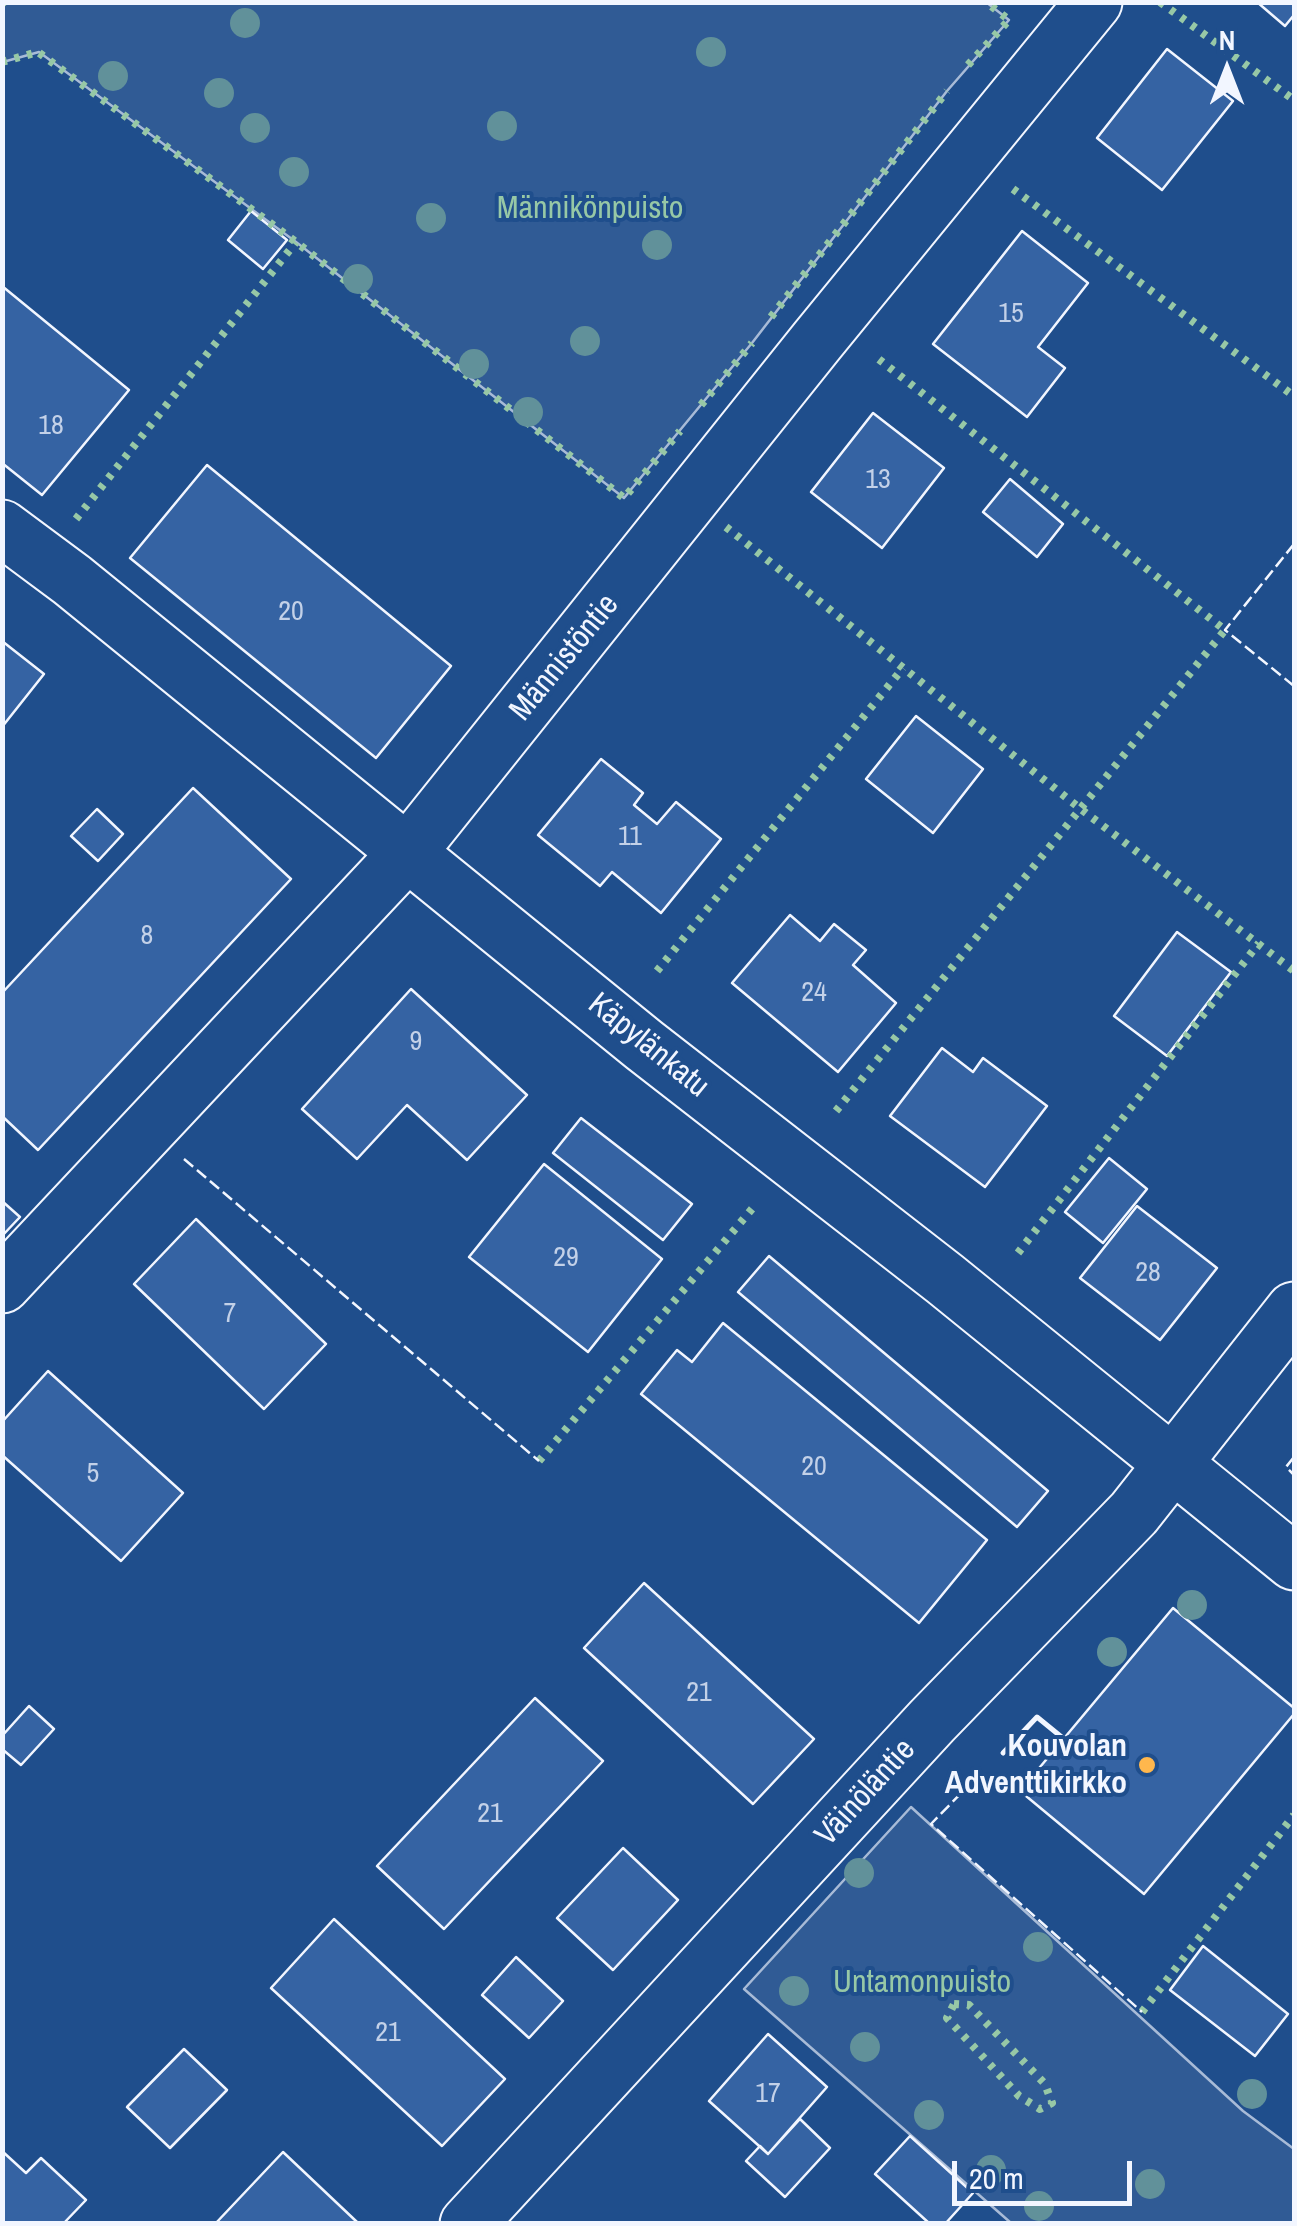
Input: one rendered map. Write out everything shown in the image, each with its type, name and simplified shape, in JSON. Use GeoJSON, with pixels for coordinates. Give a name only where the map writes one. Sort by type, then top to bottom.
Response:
{"type":"FeatureCollection","features":[{"type":"Feature","properties":{"kind":"street","name":"Männistöntie"},"geometry":{"type":"LineString","coordinates":[[2,1285],[409,851],[1094,2]]}},
{"type":"Feature","properties":{"kind":"street","name":"Käpylänkatu"},"geometry":{"type":"LineString","coordinates":[[2,528],[72,580],[644,1044],[945,1279],[1294,1562]]}},
{"type":"Feature","properties":{"kind":"street","name":"Väinöläntie"},"geometry":{"type":"LineString","coordinates":[[468,2224],[932,1721],[1134,1512],[1294,1310]]}},
{"type":"Feature","properties":{"kind":"green space","name":"Männikönpuisto"},"geometry":{"type":"Polygon","coordinates":[[[986,2],[1009,20],[947,91],[752,343],[624,498],[296,242],[39,52],[3,62],[2,3],[986,2]]]}},
{"type":"Feature","properties":{"kind":"green space","name":"Untamonpuisto"},"geometry":{"type":"Polygon","coordinates":[[[911,1807],[1243,2111],[1294,2149],[1294,2223],[1011,2223],[744,1989],[911,1807]]]}},
{"type":"Feature","properties":{"kind":"building"},"geometry":{"type":"Polygon","coordinates":[[[1257,2],[1294,2],[1294,15],[1285,26],[1257,2]]]}},
{"type":"Feature","properties":{"kind":"building"},"geometry":{"type":"Polygon","coordinates":[[[1167,49],[1233,101],[1162,190],[1097,138],[1167,49]]]}},
{"type":"Feature","properties":{"kind":"building"},"geometry":{"type":"Polygon","coordinates":[[[251,211],[287,240],[263,269],[228,240],[251,211]]]}},
{"type":"Feature","properties":{"kind":"building"},"geometry":{"type":"Polygon","coordinates":[[[1022,231],[1088,283],[1038,347],[1065,368],[1027,417],[933,344],[1022,231]]]}},
{"type":"Feature","properties":{"kind":"building"},"geometry":{"type":"Polygon","coordinates":[[[2,286],[129,390],[42,495],[2,463],[2,286]]]}},
{"type":"Feature","properties":{"kind":"building"},"geometry":{"type":"Polygon","coordinates":[[[873,413],[944,468],[882,548],[811,492],[873,413]]]}},
{"type":"Feature","properties":{"kind":"building"},"geometry":{"type":"Polygon","coordinates":[[[207,465],[451,666],[376,758],[130,558],[207,465]]]}},
{"type":"Feature","properties":{"kind":"building"},"geometry":{"type":"Polygon","coordinates":[[[1010,479],[1063,524],[1037,557],[983,512],[1010,479]]]}},
{"type":"Feature","properties":{"kind":"building"},"geometry":{"type":"Polygon","coordinates":[[[2,641],[44,674],[2,727],[2,641]]]}},
{"type":"Feature","properties":{"kind":"building"},"geometry":{"type":"Polygon","coordinates":[[[916,716],[983,769],[933,833],[866,779],[916,716]]]}},
{"type":"Feature","properties":{"kind":"building"},"geometry":{"type":"Polygon","coordinates":[[[601,759],[643,793],[634,805],[657,824],[676,802],[721,839],[661,913],[612,872],[600,886],[538,835],[601,759]]]}},
{"type":"Feature","properties":{"kind":"building"},"geometry":{"type":"Polygon","coordinates":[[[193,788],[291,879],[38,1150],[2,1116],[2,993],[193,788]]]}},
{"type":"Feature","properties":{"kind":"building"},"geometry":{"type":"Polygon","coordinates":[[[97,809],[123,834],[98,861],[71,836],[97,809]]]}},
{"type":"Feature","properties":{"kind":"building"},"geometry":{"type":"Polygon","coordinates":[[[790,915],[820,941],[834,924],[866,950],[853,965],[896,1003],[838,1072],[732,983],[790,915]]]}},
{"type":"Feature","properties":{"kind":"building"},"geometry":{"type":"Polygon","coordinates":[[[1177,932],[1231,972],[1167,1056],[1114,1016],[1177,932]]]}},
{"type":"Feature","properties":{"kind":"building"},"geometry":{"type":"Polygon","coordinates":[[[411,989],[527,1095],[467,1160],[407,1105],[357,1159],[302,1109],[411,989]]]}},
{"type":"Feature","properties":{"kind":"building"},"geometry":{"type":"Polygon","coordinates":[[[942,1048],[973,1072],[983,1058],[1047,1106],[985,1187],[890,1116],[942,1048]]]}},
{"type":"Feature","properties":{"kind":"building"},"geometry":{"type":"Polygon","coordinates":[[[581,1118],[692,1204],[663,1240],[553,1153],[581,1118]]]}},
{"type":"Feature","properties":{"kind":"building"},"geometry":{"type":"Polygon","coordinates":[[[1109,1158],[1147,1189],[1103,1243],[1065,1212],[1109,1158]]]}},
{"type":"Feature","properties":{"kind":"building"},"geometry":{"type":"Polygon","coordinates":[[[544,1164],[662,1259],[588,1352],[469,1257],[544,1164]]]}},
{"type":"Feature","properties":{"kind":"building"},"geometry":{"type":"Polygon","coordinates":[[[2,1201],[20,1217],[2,1236],[2,1201]]]}},
{"type":"Feature","properties":{"kind":"building"},"geometry":{"type":"Polygon","coordinates":[[[1137,1206],[1217,1268],[1160,1340],[1080,1278],[1137,1206]]]}},
{"type":"Feature","properties":{"kind":"building"},"geometry":{"type":"Polygon","coordinates":[[[196,1219],[326,1344],[264,1409],[134,1284],[196,1219]]]}},
{"type":"Feature","properties":{"kind":"building"},"geometry":{"type":"Polygon","coordinates":[[[769,1256],[1048,1491],[1017,1527],[738,1292],[769,1256]]]}},
{"type":"Feature","properties":{"kind":"building"},"geometry":{"type":"Polygon","coordinates":[[[723,1323],[987,1540],[919,1623],[641,1394],[677,1350],[692,1362],[723,1323]]]}},
{"type":"Feature","properties":{"kind":"building"},"geometry":{"type":"Polygon","coordinates":[[[48,1371],[183,1493],[121,1561],[2,1455],[2,1422],[48,1371]]]}},
{"type":"Feature","properties":{"kind":"building"},"geometry":{"type":"Polygon","coordinates":[[[644,1583],[814,1739],[753,1804],[584,1648],[644,1583]]]}},
{"type":"Feature","properties":{"kind":"building","name":"Kouvolan Adventtikirkko"},"geometry":{"type":"Polygon","coordinates":[[[1173,1608],[1294,1708],[1294,1714],[1144,1894],[1020,1791],[1173,1608]]]}},
{"type":"Feature","properties":{"kind":"building"},"geometry":{"type":"Polygon","coordinates":[[[535,1698],[603,1761],[444,1929],[377,1866],[535,1698]]]}},
{"type":"Feature","properties":{"kind":"building"},"geometry":{"type":"Polygon","coordinates":[[[29,1706],[54,1729],[21,1765],[2,1749],[2,1736],[29,1706]]]}},
{"type":"Feature","properties":{"kind":"building"},"geometry":{"type":"Polygon","coordinates":[[[623,1848],[678,1900],[613,1970],[557,1918],[623,1848]]]}},
{"type":"Feature","properties":{"kind":"building"},"geometry":{"type":"Polygon","coordinates":[[[334,1919],[505,2079],[442,2146],[271,1988],[334,1919]]]}},
{"type":"Feature","properties":{"kind":"building"},"geometry":{"type":"Polygon","coordinates":[[[1203,1946],[1288,2014],[1255,2056],[1170,1990],[1203,1946]]]}},
{"type":"Feature","properties":{"kind":"building"},"geometry":{"type":"Polygon","coordinates":[[[516,1957],[563,2001],[529,2038],[482,1995],[516,1957]]]}},
{"type":"Feature","properties":{"kind":"building"},"geometry":{"type":"Polygon","coordinates":[[[768,2034],[827,2087],[768,2154],[709,2101],[768,2034]]]}},
{"type":"Feature","properties":{"kind":"building"},"geometry":{"type":"Polygon","coordinates":[[[184,2049],[227,2090],[170,2148],[127,2107],[184,2049]]]}},
{"type":"Feature","properties":{"kind":"building"},"geometry":{"type":"Polygon","coordinates":[[[800,2119],[830,2148],[785,2197],[746,2161],[760,2146],[768,2154],[800,2119]]]}},
{"type":"Feature","properties":{"kind":"building"},"geometry":{"type":"Polygon","coordinates":[[[910,2136],[973,2193],[945,2224],[930,2224],[875,2174],[910,2136]]]}},
{"type":"Feature","properties":{"kind":"building"},"geometry":{"type":"Polygon","coordinates":[[[2,2151],[26,2173],[41,2158],[86,2200],[63,2224],[2,2224],[2,2151]]]}},
{"type":"Feature","properties":{"kind":"building"},"geometry":{"type":"Polygon","coordinates":[[[283,2152],[357,2222],[215,2224],[283,2152]]]}},
{"type":"Feature","properties":{"kind":"hedge"},"geometry":{"type":"LineString","coordinates":[[968,65],[1009,20],[986,2]]}},
{"type":"Feature","properties":{"kind":"hedge"},"geometry":{"type":"LineString","coordinates":[[1160,2],[1294,100]]}},
{"type":"Feature","properties":{"kind":"hedge"},"geometry":{"type":"LineString","coordinates":[[2,62],[38,52],[296,242],[624,498],[680,431]]}},
{"type":"Feature","properties":{"kind":"hedge"},"geometry":{"type":"LineString","coordinates":[[771,317],[947,91]]}},
{"type":"Feature","properties":{"kind":"hedge"},"geometry":{"type":"LineString","coordinates":[[1013,189],[1294,396]]}},
{"type":"Feature","properties":{"kind":"hedge"},"geometry":{"type":"LineString","coordinates":[[76,519],[296,242]]}},
{"type":"Feature","properties":{"kind":"hedge"},"geometry":{"type":"LineString","coordinates":[[701,405],[752,343]]}},
{"type":"Feature","properties":{"kind":"hedge"},"geometry":{"type":"LineString","coordinates":[[836,1111],[1225,630],[876,357]]}},
{"type":"Feature","properties":{"kind":"hedge"},"geometry":{"type":"LineString","coordinates":[[726,527],[1082,810],[1294,971]]}},
{"type":"Feature","properties":{"kind":"hedge"},"geometry":{"type":"LineString","coordinates":[[657,971],[903,668]]}},
{"type":"Feature","properties":{"kind":"hedge"},"geometry":{"type":"LineString","coordinates":[[1018,1253],[1259,943]]}},
{"type":"Feature","properties":{"kind":"hedge"},"geometry":{"type":"LineString","coordinates":[[539,1461],[757,1203]]}},
{"type":"Feature","properties":{"kind":"hedge"},"geometry":{"type":"LineString","coordinates":[[1142,2012],[1294,1815]]}},
{"type":"Feature","properties":{"kind":"hedge"},"geometry":{"type":"LineString","coordinates":[[954,2004],[969,2005],[1045,2084],[1052,2103],[1040,2109],[1019,2096],[947,2018],[954,2004]]}},
{"type":"Feature","properties":{"kind":"fence"},"geometry":{"type":"LineString","coordinates":[[1294,544],[1225,630],[1294,686]]}},
{"type":"Feature","properties":{"kind":"fence"},"geometry":{"type":"LineString","coordinates":[[184,1159],[539,1461]]}},
{"type":"Feature","properties":{"kind":"fence"},"geometry":{"type":"LineString","coordinates":[[1294,1457],[1286,1467],[1294,1475]]}},
{"type":"Feature","properties":{"kind":"fence"},"geometry":{"type":"LineString","coordinates":[[973,1781],[931,1824],[1142,2012]]}},
{"type":"Feature","properties":{"kind":"wall"},"geometry":{"type":"LineString","coordinates":[[1003,1753],[1037,1717],[1064,1739]]}},
{"type":"Feature","properties":{"kind":"place","name":"Kouvolan Adventtikirkko"},"geometry":{"type":"Point","coordinates":[1147,1765]}}]}
